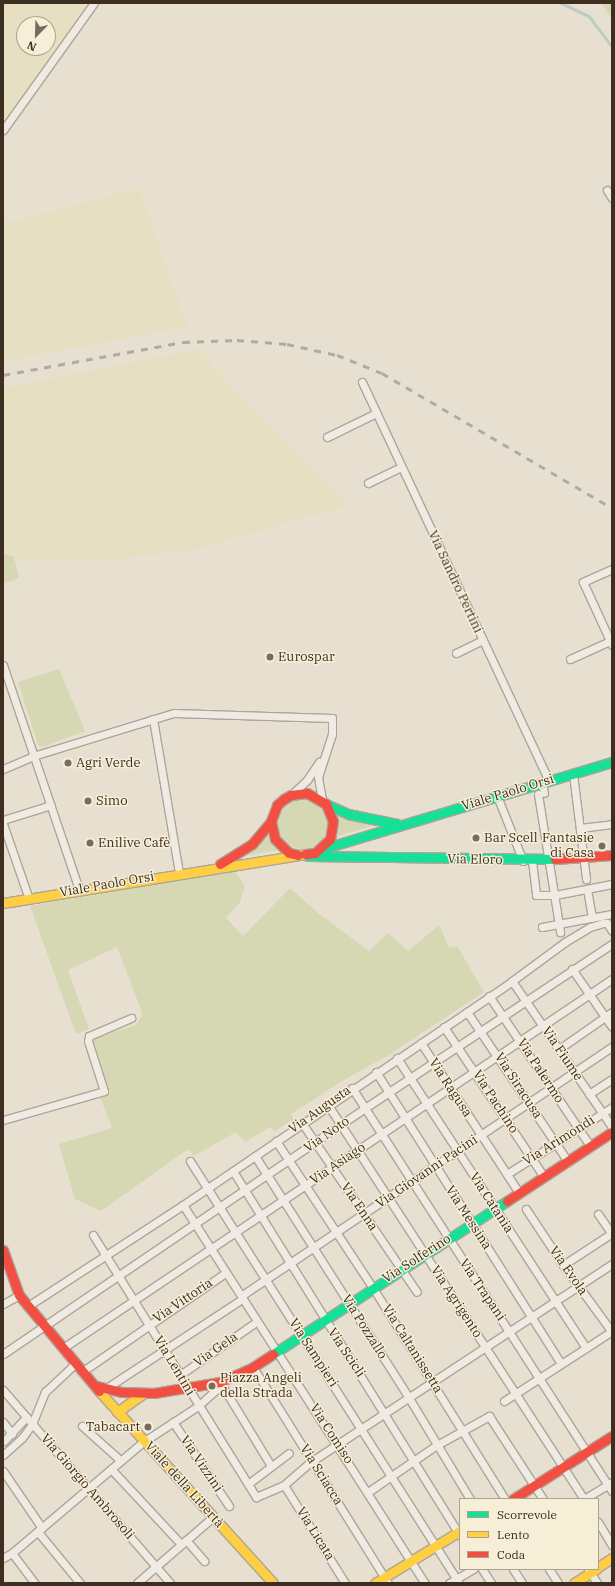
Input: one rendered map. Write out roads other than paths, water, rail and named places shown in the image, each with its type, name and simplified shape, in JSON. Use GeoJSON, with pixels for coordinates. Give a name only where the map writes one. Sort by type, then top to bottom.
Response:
{"type":"FeatureCollection","features":[{"type":"Feature","properties":{"kind":"street"},"geometry":{"type":"LineString","coordinates":[[3,130],[94,3]]}},
{"type":"Feature","properties":{"kind":"street"},"geometry":{"type":"LineString","coordinates":[[607,190],[612,198]]}},
{"type":"Feature","properties":{"kind":"street","name":"Via Sandro Pertini"},"geometry":{"type":"LineString","coordinates":[[362,382],[483,640],[545,782],[541,793],[560,928]]}},
{"type":"Feature","properties":{"kind":"street"},"geometry":{"type":"LineString","coordinates":[[327,437],[376,413]]}},
{"type":"Feature","properties":{"kind":"street"},"geometry":{"type":"LineString","coordinates":[[368,483],[401,467]]}},
{"type":"Feature","properties":{"kind":"street"},"geometry":{"type":"LineString","coordinates":[[570,659],[611,642],[583,582],[612,569]]}},
{"type":"Feature","properties":{"kind":"street"},"geometry":{"type":"LineString","coordinates":[[456,654],[483,640]]}},
{"type":"Feature","properties":{"kind":"street"},"geometry":{"type":"LineString","coordinates":[[3,665],[79,890]]}},
{"type":"Feature","properties":{"kind":"street"},"geometry":{"type":"LineString","coordinates":[[3,769],[33,756],[174,712],[332,718],[332,734],[318,777],[324,802],[334,821],[331,842],[338,858]]}},
{"type":"Feature","properties":{"kind":"street"},"geometry":{"type":"LineString","coordinates":[[153,719],[180,873]]}},
{"type":"Feature","properties":{"kind":"street"},"geometry":{"type":"LineString","coordinates":[[211,868],[238,855],[252,844],[271,821],[278,805],[307,780],[324,755]]}},
{"type":"Feature","properties":{"kind":"street","name":"Viale Paolo Orsi"},"geometry":{"type":"LineString","coordinates":[[331,842],[403,824],[612,762]]}},
{"type":"Feature","properties":{"kind":"street"},"geometry":{"type":"LineString","coordinates":[[573,774],[586,879]]}},
{"type":"Feature","properties":{"kind":"street"},"geometry":{"type":"LineString","coordinates":[[291,795],[307,793],[324,802],[378,822],[403,824]]}},
{"type":"Feature","properties":{"kind":"street"},"geometry":{"type":"LineString","coordinates":[[497,796],[528,861],[536,895],[555,895],[612,884]]}},
{"type":"Feature","properties":{"kind":"street"},"geometry":{"type":"LineString","coordinates":[[3,820],[51,805]]}},
{"type":"Feature","properties":{"kind":"street"},"geometry":{"type":"LineString","coordinates":[[271,821],[275,840],[289,853],[302,855],[322,849],[331,842]]}},
{"type":"Feature","properties":{"kind":"street"},"geometry":{"type":"LineString","coordinates":[[3,824],[30,899]]}},
{"type":"Feature","properties":{"kind":"street"},"geometry":{"type":"LineString","coordinates":[[580,828],[612,824]]}},
{"type":"Feature","properties":{"kind":"street","name":"Viale Paolo Orsi"},"geometry":{"type":"LineString","coordinates":[[3,903],[211,868],[302,855]]}},
{"type":"Feature","properties":{"kind":"street","name":"Via Eloro"},"geometry":{"type":"LineString","coordinates":[[302,855],[338,858],[528,861],[584,859],[612,855]]}},
{"type":"Feature","properties":{"kind":"street"},"geometry":{"type":"LineString","coordinates":[[587,889],[592,918]]}},
{"type":"Feature","properties":{"kind":"street"},"geometry":{"type":"LineString","coordinates":[[542,927],[560,928],[592,918],[612,914]]}},
{"type":"Feature","properties":{"kind":"street","name":"Via Augusta"},"geometry":{"type":"LineString","coordinates":[[28,1306],[107,1256],[183,1205],[328,1104],[467,1012],[590,927],[607,923],[612,931]]}},
{"type":"Feature","properties":{"kind":"street","name":"Via Noto"},"geometry":{"type":"LineString","coordinates":[[3,1354],[44,1328],[118,1276],[290,1161],[388,1092],[612,944]]}},
{"type":"Feature","properties":{"kind":"street"},"geometry":{"type":"LineString","coordinates":[[572,969],[612,1027]]}},
{"type":"Feature","properties":{"kind":"street","name":"Via Asiago"},"geometry":{"type":"LineString","coordinates":[[63,1348],[260,1217],[332,1166],[382,1134],[426,1102],[612,979]]}},
{"type":"Feature","properties":{"kind":"street","name":"Via Fiume"},"geometry":{"type":"LineString","coordinates":[[512,981],[612,1127]]}},
{"type":"Feature","properties":{"kind":"street","name":"Via Palermo"},"geometry":{"type":"LineString","coordinates":[[489,996],[520,1039],[590,1146]]}},
{"type":"Feature","properties":{"kind":"street","name":"Via Siracusa"},"geometry":{"type":"LineString","coordinates":[[467,1012],[498,1055],[568,1162]]}},
{"type":"Feature","properties":{"kind":"street"},"geometry":{"type":"LineString","coordinates":[[559,1048],[612,1012]]}},
{"type":"Feature","properties":{"kind":"street"},"geometry":{"type":"LineString","coordinates":[[3,1120],[104,1091],[88,1041],[89,1036],[131,1018]]}},
{"type":"Feature","properties":{"kind":"street","name":"Via Pachino"},"geometry":{"type":"LineString","coordinates":[[444,1027],[544,1177]]}},
{"type":"Feature","properties":{"kind":"street","name":"Via Ragusa"},"geometry":{"type":"LineString","coordinates":[[421,1043],[519,1193]]}},
{"type":"Feature","properties":{"kind":"street","name":"Via Giovanni Pacini"},"geometry":{"type":"LineString","coordinates":[[105,1389],[240,1299],[265,1280],[458,1151],[528,1102],[612,1047]]}},
{"type":"Feature","properties":{"kind":"street","name":"Via Catania"},"geometry":{"type":"LineString","coordinates":[[397,1058],[586,1348]]}},
{"type":"Feature","properties":{"kind":"street","name":"Via Messina"},"geometry":{"type":"LineString","coordinates":[[376,1072],[561,1363]]}},
{"type":"Feature","properties":{"kind":"street"},"geometry":{"type":"LineString","coordinates":[[590,1094],[612,1079]]}},
{"type":"Feature","properties":{"kind":"street","name":"Via Trapani"},"geometry":{"type":"LineString","coordinates":[[352,1088],[448,1240],[587,1451],[610,1483],[612,1491]]}},
{"type":"Feature","properties":{"kind":"street","name":"Via Agrigento"},"geometry":{"type":"LineString","coordinates":[[328,1104],[583,1498]]}},
{"type":"Feature","properties":{"kind":"street","name":"Via Arimondi"},"geometry":{"type":"LineString","coordinates":[[507,1174],[612,1107]]}},
{"type":"Feature","properties":{"kind":"street","name":"Via Enna"},"geometry":{"type":"LineString","coordinates":[[302,1123],[332,1166],[363,1215],[417,1292]]}},
{"type":"Feature","properties":{"kind":"street","name":"Via Solferino"},"geometry":{"type":"LineString","coordinates":[[96,1386],[105,1389],[143,1394],[220,1382],[253,1367],[612,1132]]}},
{"type":"Feature","properties":{"kind":"street","name":"Via Caltanissetta"},"geometry":{"type":"LineString","coordinates":[[276,1141],[373,1288],[505,1498]]}},
{"type":"Feature","properties":{"kind":"street","name":"Via Pozzallo"},"geometry":{"type":"LineString","coordinates":[[255,1156],[409,1398],[469,1498]]}},
{"type":"Feature","properties":{"kind":"street","name":"Via Sampieri"},"geometry":{"type":"LineString","coordinates":[[190,1161],[301,1336],[363,1429],[457,1581]]}},
{"type":"Feature","properties":{"kind":"street","name":"Via Scicli"},"geometry":{"type":"LineString","coordinates":[[233,1170],[260,1217],[324,1320],[386,1413],[459,1533]]}},
{"type":"Feature","properties":{"kind":"street","name":"Via Comiso"},"geometry":{"type":"LineString","coordinates":[[183,1205],[240,1299],[278,1352],[425,1583]]}},
{"type":"Feature","properties":{"kind":"street","name":"Via Evola"},"geometry":{"type":"LineString","coordinates":[[526,1209],[563,1265],[612,1331]]}},
{"type":"Feature","properties":{"kind":"street"},"geometry":{"type":"LineString","coordinates":[[563,1265],[612,1233],[598,1214]]}},
{"type":"Feature","properties":{"kind":"street","name":"Via Lentini"},"geometry":{"type":"LineString","coordinates":[[93,1235],[256,1497],[284,1485]]}},
{"type":"Feature","properties":{"kind":"street","name":"Viale della Libertà"},"geometry":{"type":"LineString","coordinates":[[3,1250],[19,1295],[44,1328],[83,1371],[143,1442],[273,1583]]}},
{"type":"Feature","properties":{"kind":"street"},"geometry":{"type":"LineString","coordinates":[[284,1485],[312,1460],[363,1429],[486,1348],[555,1300],[612,1264]]}},
{"type":"Feature","properties":{"kind":"street","name":"Via Vittoria"},"geometry":{"type":"LineString","coordinates":[[83,1371],[225,1273]]}},
{"type":"Feature","properties":{"kind":"street"},"geometry":{"type":"LineString","coordinates":[[3,1304],[19,1295]]}},
{"type":"Feature","properties":{"kind":"street","name":"Via Gela"},"geometry":{"type":"LineString","coordinates":[[180,1375],[253,1324]]}},
{"type":"Feature","properties":{"kind":"street"},"geometry":{"type":"LineString","coordinates":[[504,1401],[612,1331]]}},
{"type":"Feature","properties":{"kind":"street"},"geometry":{"type":"LineString","coordinates":[[3,1455],[22,1438],[32,1424],[45,1392],[76,1363]]}},
{"type":"Feature","properties":{"kind":"street","name":"Via Sciacca"},"geometry":{"type":"LineString","coordinates":[[253,1367],[386,1580]]}},
{"type":"Feature","properties":{"kind":"street"},"geometry":{"type":"LineString","coordinates":[[220,1382],[271,1466]]}},
{"type":"Feature","properties":{"kind":"street","name":"Via Solferino"},"geometry":{"type":"LineString","coordinates":[[3,1558],[12,1553],[40,1530],[143,1442],[198,1406],[216,1390],[220,1382]]}},
{"type":"Feature","properties":{"kind":"street","name":"Via Giorgio Ambrosoli"},"geometry":{"type":"LineString","coordinates":[[3,1390],[170,1583]]}},
{"type":"Feature","properties":{"kind":"street"},"geometry":{"type":"LineString","coordinates":[[117,1412],[143,1394]]}},
{"type":"Feature","properties":{"kind":"street"},"geometry":{"type":"LineString","coordinates":[[368,1492],[437,1445],[489,1416],[542,1498]]}},
{"type":"Feature","properties":{"kind":"street"},"geometry":{"type":"LineString","coordinates":[[4,1441],[26,1417]]}},
{"type":"Feature","properties":{"kind":"street"},"geometry":{"type":"LineString","coordinates":[[3,1422],[12,1434]]}},
{"type":"Feature","properties":{"kind":"street","name":"Via Vizzini"},"geometry":{"type":"LineString","coordinates":[[173,1422],[229,1506]]}},
{"type":"Feature","properties":{"kind":"street"},"geometry":{"type":"LineString","coordinates":[[82,1426],[121,1461]]}},
{"type":"Feature","properties":{"kind":"street"},"geometry":{"type":"LineString","coordinates":[[514,1498],[562,1466],[612,1436]]}},
{"type":"Feature","properties":{"kind":"street"},"geometry":{"type":"LineString","coordinates":[[248,1484],[289,1454]]}},
{"type":"Feature","properties":{"kind":"street"},"geometry":{"type":"LineString","coordinates":[[111,1469],[183,1542],[204,1561]]}},
{"type":"Feature","properties":{"kind":"street"},"geometry":{"type":"LineString","coordinates":[[3,1472],[40,1530],[80,1583]]}},
{"type":"Feature","properties":{"kind":"street"},"geometry":{"type":"LineString","coordinates":[[586,1498],[610,1483]]}},
{"type":"Feature","properties":{"kind":"street","name":"Via Licata"},"geometry":{"type":"LineString","coordinates":[[284,1485],[346,1583]]}},
{"type":"Feature","properties":{"kind":"street"},"geometry":{"type":"LineString","coordinates":[[137,1583],[213,1517]]}},
{"type":"Feature","properties":{"kind":"street"},"geometry":{"type":"LineString","coordinates":[[599,1524],[612,1545]]}},
{"type":"Feature","properties":{"kind":"street"},"geometry":{"type":"LineString","coordinates":[[375,1583],[386,1580],[410,1561],[459,1533]]}},
{"type":"Feature","properties":{"kind":"street"},"geometry":{"type":"LineString","coordinates":[[12,1553],[35,1583]]}},
{"type":"Feature","properties":{"kind":"street"},"geometry":{"type":"LineString","coordinates":[[599,1566],[612,1558]]}},
{"type":"Feature","properties":{"kind":"street"},"geometry":{"type":"LineString","coordinates":[[449,1583],[457,1581],[472,1570]]}},
{"type":"Feature","properties":{"kind":"street"},"geometry":{"type":"LineString","coordinates":[[483,1570],[491,1583]]}},
{"type":"Feature","properties":{"kind":"street"},"geometry":{"type":"LineString","coordinates":[[514,1570],[522,1583]]}},
{"type":"Feature","properties":{"kind":"street"},"geometry":{"type":"LineString","coordinates":[[550,1570],[558,1583]]}},
{"type":"Feature","properties":{"kind":"street"},"geometry":{"type":"LineString","coordinates":[[574,1583],[592,1570]]}},
{"type":"Feature","properties":{"kind":"street"},"geometry":{"type":"LineString","coordinates":[[593,1570],[597,1583]]}},
{"type":"Feature","properties":{"kind":"waterway"},"geometry":{"type":"LineString","coordinates":[[561,3],[589,16],[612,47]]}},
{"type":"Feature","properties":{"kind":"railway"},"geometry":{"type":"LineString","coordinates":[[3,375],[183,342],[237,340],[287,344],[337,355],[382,373],[612,508]]}},
{"type":"Feature","properties":{"kind":"place","name":"Eurospar"},"geometry":{"type":"Point","coordinates":[270,657]}},
{"type":"Feature","properties":{"kind":"place","name":"Agri Verde"},"geometry":{"type":"Point","coordinates":[68,763]}},
{"type":"Feature","properties":{"kind":"place","name":"Simo"},"geometry":{"type":"Point","coordinates":[88,801]}},
{"type":"Feature","properties":{"kind":"place","name":"Bar Scell"},"geometry":{"type":"Point","coordinates":[476,838]}},
{"type":"Feature","properties":{"kind":"place","name":"Enilive Cafè"},"geometry":{"type":"Point","coordinates":[90,843]}},
{"type":"Feature","properties":{"kind":"place","name":"Fantasie di Casa"},"geometry":{"type":"Point","coordinates":[602,846]}},
{"type":"Feature","properties":{"kind":"place","name":"Piazza Angeli della Strada"},"geometry":{"type":"Point","coordinates":[212,1386]}},
{"type":"Feature","properties":{"kind":"place","name":"Tabacart"},"geometry":{"type":"Point","coordinates":[148,1427]}}]}
